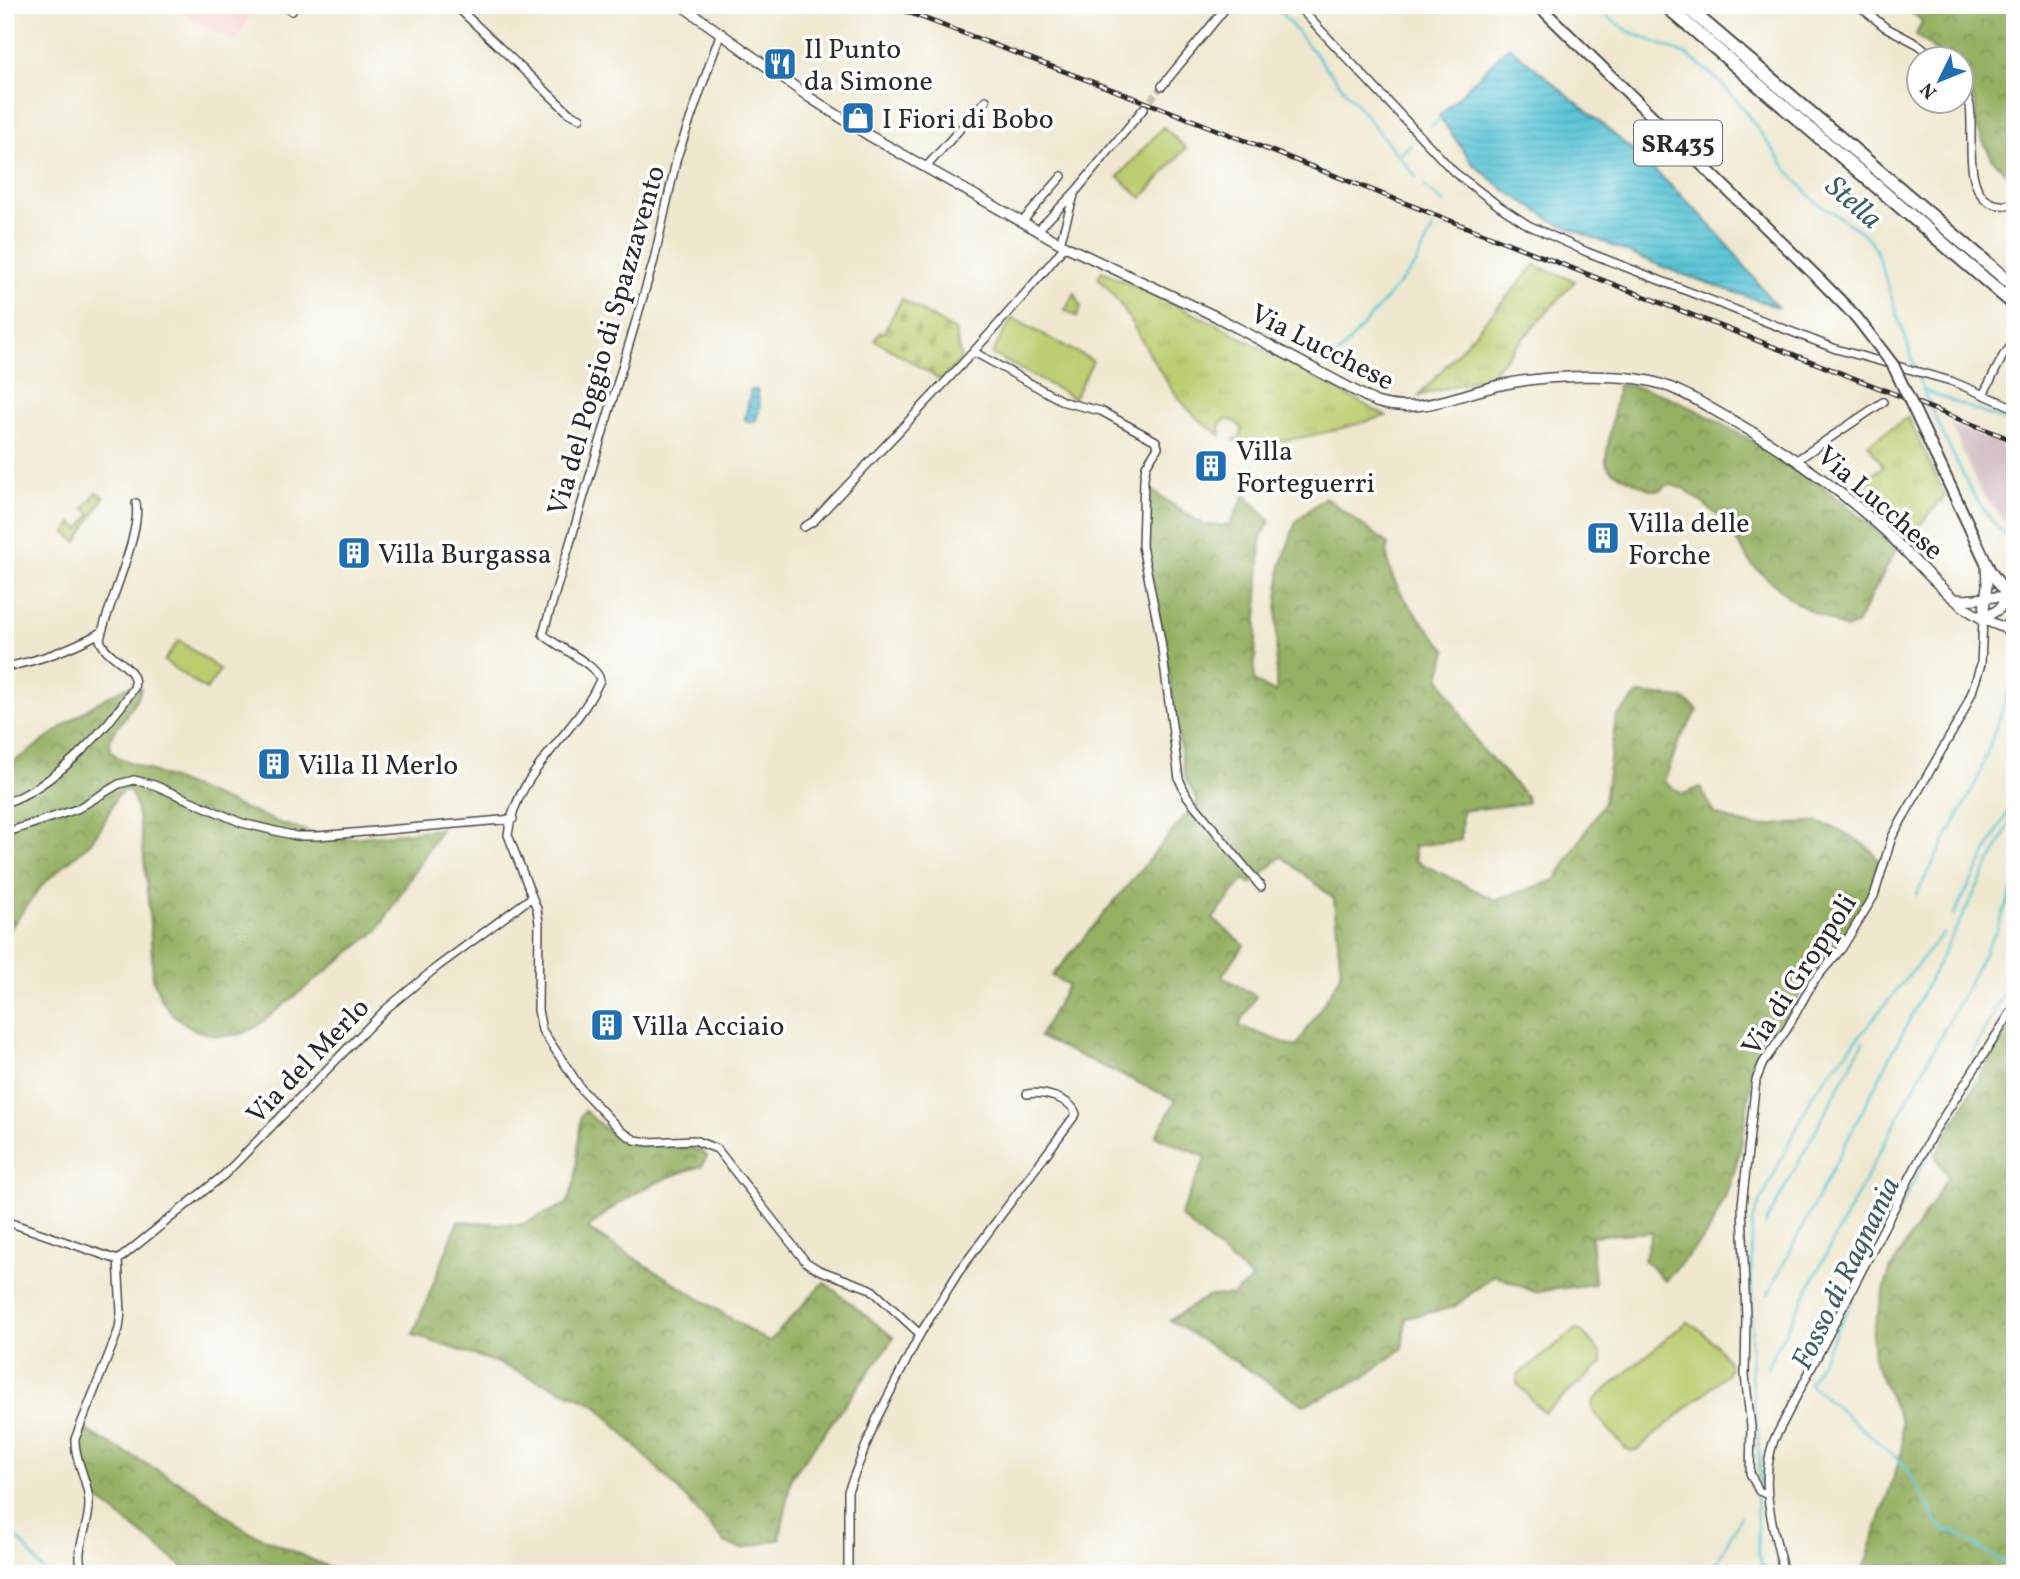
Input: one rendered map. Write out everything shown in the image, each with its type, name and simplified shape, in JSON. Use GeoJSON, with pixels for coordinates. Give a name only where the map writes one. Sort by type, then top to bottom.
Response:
{"type":"FeatureCollection","features":[{"type":"Feature","properties":{"kind":"highway"},"geometry":{"type":"LineString","coordinates":[[1665,5],[2015,305]]}},
{"type":"Feature","properties":{"kind":"highway"},"geometry":{"type":"LineString","coordinates":[[1684,5],[2015,287]]}},
{"type":"Feature","properties":{"kind":"main road","name":"SR435"},"geometry":{"type":"LineString","coordinates":[[1538,5],[1819,279],[1868,331],[1893,365],[1986,563],[2011,602]]}},
{"type":"Feature","properties":{"kind":"street"},"geometry":{"type":"LineString","coordinates":[[284,5],[292,11]]}},
{"type":"Feature","properties":{"kind":"street"},"geometry":{"type":"LineString","coordinates":[[455,5],[569,113],[580,118]]}},
{"type":"Feature","properties":{"kind":"street"},"geometry":{"type":"LineString","coordinates":[[1297,5],[1444,162],[1517,218],[1587,252],[1836,349],[1984,393],[2015,408]]}},
{"type":"Feature","properties":{"kind":"street"},"geometry":{"type":"LineString","coordinates":[[1858,5],[1885,27],[1919,46]]}},
{"type":"Feature","properties":{"kind":"street"},"geometry":{"type":"LineString","coordinates":[[1162,86],[1228,6]]}},
{"type":"Feature","properties":{"kind":"street","name":"Via Lucchese"},"geometry":{"type":"LineString","coordinates":[[686,7],[809,97],[855,127],[1022,222],[1215,316],[1339,384],[1389,406],[1400,408],[1427,405],[1499,385],[1532,380],[1604,377],[1658,383],[1678,391],[1731,419],[1797,460],[1872,519],[1956,599],[1983,619],[2015,632]]}},
{"type":"Feature","properties":{"kind":"street","name":"Via del Poggio di Spazzavento"},"geometry":{"type":"LineString","coordinates":[[721,32],[677,157],[654,260],[543,634],[596,671],[600,680],[578,716],[528,781],[508,832],[539,923],[538,1010],[542,1030],[590,1100],[621,1131],[635,1140],[694,1140],[717,1149],[806,1262],[819,1270],[871,1289],[920,1334]]}},
{"type":"Feature","properties":{"kind":"street"},"geometry":{"type":"LineString","coordinates":[[926,167],[986,100]]}},
{"type":"Feature","properties":{"kind":"street"},"geometry":{"type":"LineString","coordinates":[[1038,230],[1076,191],[1144,108]]}},
{"type":"Feature","properties":{"kind":"street"},"geometry":{"type":"LineString","coordinates":[[1970,116],[1972,168],[1977,189],[1987,199],[1999,205],[2015,204]]}},
{"type":"Feature","properties":{"kind":"street"},"geometry":{"type":"LineString","coordinates":[[1022,222],[1062,176]]}},
{"type":"Feature","properties":{"kind":"street"},"geometry":{"type":"LineString","coordinates":[[804,527],[814,521],[1020,302],[1063,244],[1076,191]]}},
{"type":"Feature","properties":{"kind":"street"},"geometry":{"type":"LineString","coordinates":[[1984,393],[2003,356],[2013,343]]}},
{"type":"Feature","properties":{"kind":"street"},"geometry":{"type":"LineString","coordinates":[[974,352],[1064,402],[1101,411],[1156,441],[1158,447],[1146,466],[1144,479],[1142,546],[1161,641],[1179,779],[1187,796],[1261,887]]}},
{"type":"Feature","properties":{"kind":"street"},"geometry":{"type":"LineString","coordinates":[[1797,460],[1883,402]]}},
{"type":"Feature","properties":{"kind":"street"},"geometry":{"type":"LineString","coordinates":[[5,803],[22,797],[92,742],[134,688],[133,675],[102,645],[102,632],[137,519],[136,503]]}},
{"type":"Feature","properties":{"kind":"street","name":"Via Lucchese"},"geometry":{"type":"LineString","coordinates":[[1983,619],[1986,563]]}},
{"type":"Feature","properties":{"kind":"street"},"geometry":{"type":"LineString","coordinates":[[1956,599],[1970,601],[1985,597],[2011,602]]}},
{"type":"Feature","properties":{"kind":"street"},"geometry":{"type":"LineString","coordinates":[[1983,619],[2011,602]]}},
{"type":"Feature","properties":{"kind":"street","name":"Via di Groppoli"},"geometry":{"type":"LineString","coordinates":[[1766,1494],[1759,1490],[1750,1473],[1751,1427],[1745,1363],[1742,1205],[1756,1080],[1763,1063],[1787,1029],[1813,982],[1842,948],[1874,896],[1892,837],[1962,715],[1972,692],[1982,657],[1983,619]]}},
{"type":"Feature","properties":{"kind":"street"},"geometry":{"type":"LineString","coordinates":[[5,667],[46,656],[102,632]]}},
{"type":"Feature","properties":{"kind":"street"},"geometry":{"type":"LineString","coordinates":[[5,830],[14,830],[76,809],[118,784],[134,780],[154,785],[242,823],[296,836],[513,819]]}},
{"type":"Feature","properties":{"kind":"street","name":"Via del Merlo"},"geometry":{"type":"LineString","coordinates":[[118,1259],[225,1174],[386,1009],[437,967],[532,897]]}},
{"type":"Feature","properties":{"kind":"street","name":"Via di Groppoli"},"geometry":{"type":"LineString","coordinates":[[1784,1574],[1766,1494],[1769,1453],[1933,1133],[2015,1006]]}},
{"type":"Feature","properties":{"kind":"street"},"geometry":{"type":"LineString","coordinates":[[848,1574],[848,1491],[876,1420],[920,1334],[958,1273],[1076,1114],[1074,1108],[1061,1100],[1039,1093],[1027,1094]]}},
{"type":"Feature","properties":{"kind":"street"},"geometry":{"type":"LineString","coordinates":[[5,1221],[118,1259],[121,1312],[119,1329],[75,1439],[76,1455],[89,1502],[80,1554],[84,1574]]}},
{"type":"Feature","properties":{"kind":"shaded area"},"geometry":{"type":"Polygon","coordinates":[[[185,5],[255,5],[236,42],[181,14],[185,5]]]}},
{"type":"Feature","properties":{"kind":"shaded area"},"geometry":{"type":"Polygon","coordinates":[[[1951,425],[2015,450],[2015,533],[1980,491],[1951,425]]]}},
{"type":"Feature","properties":{"kind":"green space"},"geometry":{"type":"Polygon","coordinates":[[[1908,5],[2015,5],[2015,182],[1993,160],[1977,127],[1974,46],[1929,46],[1916,35],[1922,21],[1910,11],[1908,5]]]}},
{"type":"Feature","properties":{"kind":"green space"},"geometry":{"type":"Polygon","coordinates":[[[1163,127],[1186,148],[1142,198],[1118,177],[1163,127]]]}},
{"type":"Feature","properties":{"kind":"green space"},"geometry":{"type":"Polygon","coordinates":[[[1535,265],[1575,281],[1490,375],[1419,396],[1535,265]]]}},
{"type":"Feature","properties":{"kind":"green space"},"geometry":{"type":"Polygon","coordinates":[[[1102,271],[1220,326],[1386,416],[1310,436],[1270,442],[1234,440],[1241,436],[1242,428],[1236,422],[1226,419],[1220,424],[1221,435],[1201,421],[1168,383],[1128,317],[1098,277],[1102,271]]]}},
{"type":"Feature","properties":{"kind":"green space"},"geometry":{"type":"Polygon","coordinates":[[[1075,293],[1081,307],[1077,317],[1065,310],[1075,293]]]}},
{"type":"Feature","properties":{"kind":"green space"},"geometry":{"type":"Polygon","coordinates":[[[902,299],[955,331],[961,359],[941,380],[875,340],[880,332],[883,333],[902,299]]]}},
{"type":"Feature","properties":{"kind":"green space"},"geometry":{"type":"Polygon","coordinates":[[[1012,318],[1093,361],[1074,398],[992,354],[1012,318]]]}},
{"type":"Feature","properties":{"kind":"green space"},"geometry":{"type":"Polygon","coordinates":[[[1618,385],[1646,389],[1672,398],[1769,451],[1836,497],[1896,550],[1856,625],[1846,629],[1796,603],[1753,566],[1722,519],[1685,489],[1669,484],[1659,490],[1651,490],[1610,470],[1606,457],[1618,385]]]}},
{"type":"Feature","properties":{"kind":"green space"},"geometry":{"type":"Polygon","coordinates":[[[1908,417],[1945,496],[1906,541],[1846,488],[1851,483],[1856,488],[1883,466],[1868,444],[1908,417]]]}},
{"type":"Feature","properties":{"kind":"green space"},"geometry":{"type":"Polygon","coordinates":[[[1148,488],[1203,525],[1229,525],[1245,495],[1270,521],[1261,538],[1254,681],[1276,693],[1277,610],[1281,566],[1296,521],[1325,497],[1388,544],[1391,572],[1398,587],[1416,614],[1447,650],[1440,678],[1480,747],[1526,796],[1527,803],[1462,811],[1461,840],[1414,846],[1416,861],[1495,900],[1555,880],[1604,802],[1616,718],[1638,694],[1683,698],[1698,710],[1679,741],[1664,782],[1683,794],[1700,787],[1715,814],[1736,822],[1756,826],[1820,823],[1853,837],[1874,854],[1877,874],[1864,905],[1797,997],[1756,1067],[1730,1187],[1709,1232],[1665,1281],[1644,1260],[1652,1232],[1591,1236],[1595,1284],[1535,1292],[1494,1275],[1454,1307],[1406,1318],[1402,1349],[1362,1379],[1304,1405],[1170,1320],[1208,1296],[1233,1295],[1252,1279],[1180,1216],[1206,1157],[1156,1136],[1176,1100],[1039,1037],[1068,985],[1052,976],[1198,801],[1185,778],[1148,557],[1148,488]],[[1282,856],[1251,884],[1244,879],[1213,919],[1244,945],[1222,976],[1256,996],[1239,1026],[1296,1047],[1341,975],[1334,899],[1282,856]]]}},
{"type":"Feature","properties":{"kind":"green space"},"geometry":{"type":"Polygon","coordinates":[[[96,492],[104,497],[77,542],[66,533],[72,523],[80,529],[91,514],[84,508],[96,492]]]}},
{"type":"Feature","properties":{"kind":"green space"},"geometry":{"type":"Polygon","coordinates":[[[179,640],[220,670],[206,690],[164,661],[179,640]]]}},
{"type":"Feature","properties":{"kind":"green space"},"geometry":{"type":"Polygon","coordinates":[[[132,685],[141,688],[139,695],[110,739],[110,750],[117,757],[280,823],[330,838],[441,829],[378,930],[256,1027],[239,1035],[216,1036],[195,1030],[172,1014],[161,999],[153,979],[139,822],[129,791],[125,790],[116,797],[102,827],[88,845],[44,883],[5,935],[5,767],[83,712],[132,685]]]}},
{"type":"Feature","properties":{"kind":"green space"},"geometry":{"type":"Polygon","coordinates":[[[2015,1014],[2015,1574],[1862,1574],[1902,1451],[1901,1421],[1874,1362],[1872,1333],[1890,1270],[1948,1177],[1935,1156],[2015,1014]]]}},
{"type":"Feature","properties":{"kind":"green space"},"geometry":{"type":"Polygon","coordinates":[[[585,1111],[622,1141],[637,1145],[692,1148],[707,1156],[702,1166],[641,1190],[588,1229],[769,1342],[824,1282],[894,1338],[791,1478],[780,1539],[742,1549],[726,1544],[595,1404],[500,1364],[413,1335],[458,1221],[520,1225],[567,1204],[575,1180],[581,1116],[585,1111]]]}},
{"type":"Feature","properties":{"kind":"green space"},"geometry":{"type":"Polygon","coordinates":[[[1686,1322],[1710,1339],[1721,1352],[1729,1365],[1726,1375],[1638,1449],[1626,1449],[1594,1413],[1593,1401],[1686,1322]]]}},
{"type":"Feature","properties":{"kind":"green space"},"geometry":{"type":"Polygon","coordinates":[[[1576,1329],[1593,1343],[1603,1363],[1544,1413],[1517,1383],[1517,1376],[1576,1329]]]}},
{"type":"Feature","properties":{"kind":"green space"},"geometry":{"type":"Polygon","coordinates":[[[83,1429],[192,1489],[245,1530],[344,1574],[192,1574],[95,1497],[82,1463],[79,1444],[83,1429]]]}},
{"type":"Feature","properties":{"kind":"water"},"geometry":{"type":"Polygon","coordinates":[[[1509,46],[1679,193],[1722,238],[1777,307],[1673,271],[1555,222],[1506,191],[1473,164],[1439,116],[1509,46]]]}},
{"type":"Feature","properties":{"kind":"water"},"geometry":{"type":"Polygon","coordinates":[[[751,390],[757,390],[760,407],[756,420],[751,423],[745,418],[751,390]]]}},
{"type":"Feature","properties":{"kind":"waterway"},"geometry":{"type":"LineString","coordinates":[[1275,5],[1416,177]]}},
{"type":"Feature","properties":{"kind":"waterway","name":"Stella"},"geometry":{"type":"LineString","coordinates":[[1589,5],[1630,32],[1689,56],[1719,81],[1815,201],[1868,238],[1876,250],[1922,388],[1938,424],[1971,491],[1992,521],[2015,545]]}},
{"type":"Feature","properties":{"kind":"waterway"},"geometry":{"type":"LineString","coordinates":[[1432,126],[1441,119]]}},
{"type":"Feature","properties":{"kind":"waterway"},"geometry":{"type":"LineString","coordinates":[[1399,155],[1411,144]]}},
{"type":"Feature","properties":{"kind":"waterway"},"geometry":{"type":"LineString","coordinates":[[1424,186],[1444,203]]}},
{"type":"Feature","properties":{"kind":"waterway"},"geometry":{"type":"LineString","coordinates":[[1330,364],[1416,264],[1433,228]]}},
{"type":"Feature","properties":{"kind":"waterway"},"geometry":{"type":"LineString","coordinates":[[1923,390],[2015,425]]}},
{"type":"Feature","properties":{"kind":"waterway"},"geometry":{"type":"LineString","coordinates":[[1916,895],[1978,779],[2015,672]]}},
{"type":"Feature","properties":{"kind":"waterway"},"geometry":{"type":"LineString","coordinates":[[1953,916],[2015,798]]}},
{"type":"Feature","properties":{"kind":"waterway"},"geometry":{"type":"LineString","coordinates":[[1768,1294],[2015,814]]}},
{"type":"Feature","properties":{"kind":"waterway"},"geometry":{"type":"LineString","coordinates":[[1767,1367],[1997,929],[2015,883]]}},
{"type":"Feature","properties":{"kind":"waterway"},"geometry":{"type":"LineString","coordinates":[[1760,1484],[1759,1442],[1751,1377],[1752,1220],[1814,1092],[1943,933]]}},
{"type":"Feature","properties":{"kind":"waterway","name":"Fosso di Ragnania"},"geometry":{"type":"LineString","coordinates":[[1976,1065],[1972,1055],[2015,970]]}},
{"type":"Feature","properties":{"kind":"waterway"},"geometry":{"type":"LineString","coordinates":[[1765,1225],[1863,1042]]}},
{"type":"Feature","properties":{"kind":"waterway","name":"Fosso di Ragnania"},"geometry":{"type":"LineString","coordinates":[[1946,1119],[1809,1384],[1899,1460],[1910,1473],[1937,1523],[1992,1556],[2015,1566]]}},
{"type":"Feature","properties":{"kind":"waterway"},"geometry":{"type":"LineString","coordinates":[[1756,1495],[1758,1553],[1765,1574]]}},
{"type":"Feature","properties":{"kind":"waterway"},"geometry":{"type":"LineString","coordinates":[[1711,1574],[1741,1516]]}},
{"type":"Feature","properties":{"kind":"waterway"},"geometry":{"type":"LineString","coordinates":[[5,1528],[23,1544],[46,1574]]}},
{"type":"Feature","properties":{"kind":"tunnel"},"geometry":{"type":"LineString","coordinates":[[1144,108],[1162,86]]}},
{"type":"Feature","properties":{"kind":"railway"},"geometry":{"type":"LineString","coordinates":[[889,5],[1169,111],[2015,441]]}},
{"type":"Feature","properties":{"kind":"place","name":"Il Punto da Simone"},"geometry":{"type":"Point","coordinates":[780,64]}},
{"type":"Feature","properties":{"kind":"place","name":"I Fiori di Bobo"},"geometry":{"type":"Point","coordinates":[858,118]}},
{"type":"Feature","properties":{"kind":"place","name":"Villa Forteguerri"},"geometry":{"type":"Point","coordinates":[1211,466]}},
{"type":"Feature","properties":{"kind":"place","name":"Villa delle Forche"},"geometry":{"type":"Point","coordinates":[1603,538]}},
{"type":"Feature","properties":{"kind":"place","name":"Villa Burgassa"},"geometry":{"type":"Point","coordinates":[354,553]}},
{"type":"Feature","properties":{"kind":"place","name":"Villa Il Merlo"},"geometry":{"type":"Point","coordinates":[274,764]}},
{"type":"Feature","properties":{"kind":"place","name":"Villa Acciaio"},"geometry":{"type":"Point","coordinates":[607,1025]}}]}
